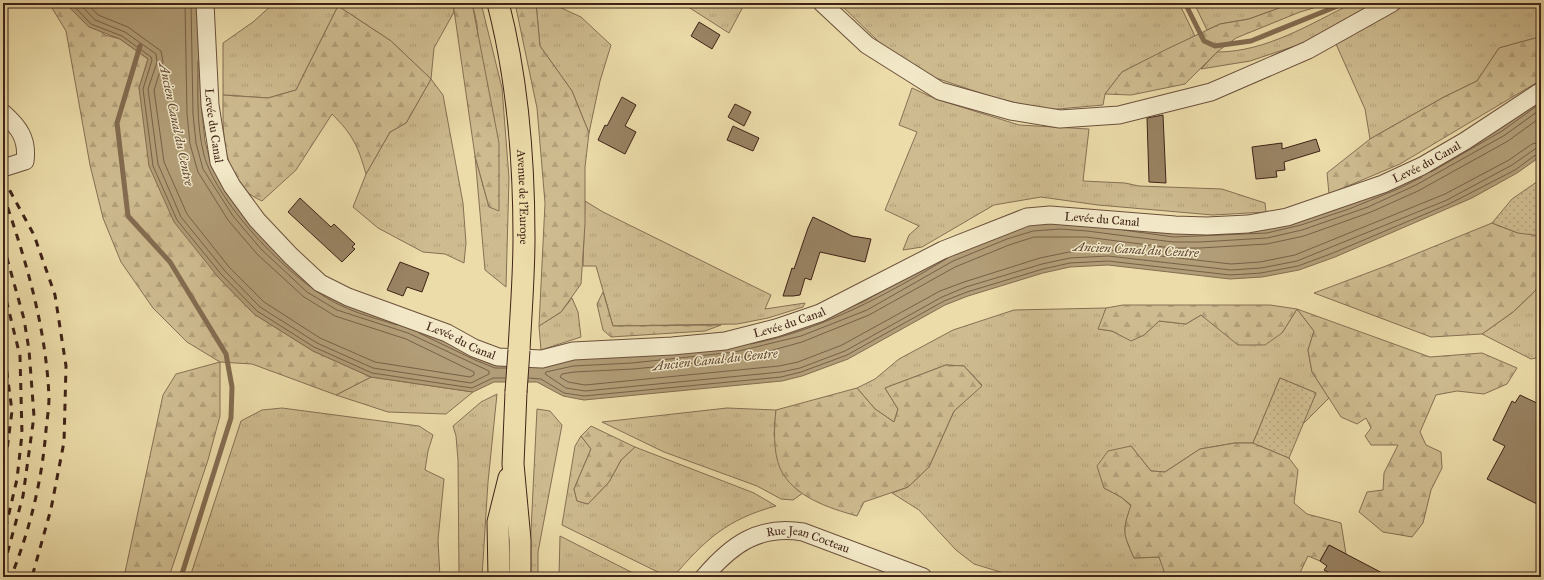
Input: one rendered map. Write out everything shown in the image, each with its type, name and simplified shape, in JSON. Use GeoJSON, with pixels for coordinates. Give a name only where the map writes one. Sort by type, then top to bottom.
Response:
{"type":"FeatureCollection","features":[{"type":"Feature","properties":{"kind":"main road","name":"Avenue de l'Europe"},"geometry":{"type":"LineString","coordinates":[[498,3],[511,62],[518,104],[523,173],[524,239],[513,464]]}},
{"type":"Feature","properties":{"kind":"main road"},"geometry":{"type":"LineString","coordinates":[[499,577],[498,522],[513,464]]}},
{"type":"Feature","properties":{"kind":"main road"},"geometry":{"type":"LineString","coordinates":[[513,464],[520,540],[520,577]]}},
{"type":"Feature","properties":{"kind":"street","name":"Levée du Canal"},"geometry":{"type":"LineString","coordinates":[[205,3],[210,105],[219,162],[232,186],[257,220],[291,256],[320,283],[348,297],[447,333],[474,348],[498,356],[520,358],[542,359],[573,350],[672,346],[725,341],[776,328],[820,313],[943,250],[1027,218],[1050,215],[1175,225],[1207,226],[1248,224],[1287,217],[1383,184],[1422,166],[1465,141],[1541,91]]}},
{"type":"Feature","properties":{"kind":"street"},"geometry":{"type":"LineString","coordinates":[[822,3],[867,45],[940,91],[1011,111],[1060,119],[1119,115],[1211,92],[1308,50],[1392,3]]}},
{"type":"Feature","properties":{"kind":"street"},"geometry":{"type":"LineString","coordinates":[[3,113],[16,124],[27,147],[25,161],[3,168]]}},
{"type":"Feature","properties":{"kind":"street","name":"Rue Jean Cocteau"},"geometry":{"type":"LineString","coordinates":[[704,577],[725,555],[740,544],[770,531],[785,529],[803,532],[923,577]]}},
{"type":"Feature","properties":{"kind":"green space"},"geometry":{"type":"Polygon","coordinates":[[[49,3],[65,3],[105,35],[120,39],[148,59],[139,88],[218,277],[254,314],[313,351],[371,377],[336,395],[252,364],[220,362],[187,342],[153,308],[121,262],[103,218],[90,165],[66,31],[49,3]]]}},
{"type":"Feature","properties":{"kind":"green space"},"geometry":{"type":"Polygon","coordinates":[[[274,3],[328,3],[338,6],[296,90],[268,98],[223,95],[223,43],[253,22],[274,3]]]}},
{"type":"Feature","properties":{"kind":"green space"},"geometry":{"type":"Polygon","coordinates":[[[340,3],[453,3],[454,12],[434,48],[431,79],[391,41],[338,6],[340,3]]]}},
{"type":"Feature","properties":{"kind":"green space"},"geometry":{"type":"Polygon","coordinates":[[[453,3],[472,3],[499,143],[499,211],[489,207],[475,156],[453,3]]]}},
{"type":"Feature","properties":{"kind":"green space"},"geometry":{"type":"Polygon","coordinates":[[[472,3],[481,3],[502,88],[509,178],[506,287],[485,270],[475,156],[489,207],[477,24],[472,3]]]}},
{"type":"Feature","properties":{"kind":"green space"},"geometry":{"type":"Polygon","coordinates":[[[515,3],[536,3],[540,46],[572,91],[589,133],[585,167],[585,224],[581,284],[561,312],[539,326],[545,203],[537,108],[515,3]]]}},
{"type":"Feature","properties":{"kind":"green space"},"geometry":{"type":"Polygon","coordinates":[[[536,3],[556,3],[557,6],[581,17],[611,45],[600,81],[589,133],[572,91],[540,46],[536,3]]]}},
{"type":"Feature","properties":{"kind":"green space"},"geometry":{"type":"Polygon","coordinates":[[[682,3],[745,3],[729,33],[682,3]]]}},
{"type":"Feature","properties":{"kind":"green space"},"geometry":{"type":"Polygon","coordinates":[[[839,3],[1179,3],[1195,36],[1122,72],[1105,94],[1103,105],[1047,110],[995,98],[930,76],[879,42],[839,3]]]}},
{"type":"Feature","properties":{"kind":"green space"},"geometry":{"type":"Polygon","coordinates":[[[1194,3],[1293,3],[1249,19],[1220,24],[1207,30],[1194,3]]]}},
{"type":"Feature","properties":{"kind":"green space"},"geometry":{"type":"Polygon","coordinates":[[[1293,3],[1330,3],[1300,12],[1236,38],[1217,52],[1185,84],[1131,95],[1105,94],[1122,72],[1167,49],[1220,24],[1249,19],[1293,3]]]}},
{"type":"Feature","properties":{"kind":"green space"},"geometry":{"type":"Polygon","coordinates":[[[1353,3],[1374,3],[1307,42],[1250,61],[1201,69],[1217,52],[1235,51],[1270,42],[1304,28],[1353,3]]]}},
{"type":"Feature","properties":{"kind":"green space"},"geometry":{"type":"Polygon","coordinates":[[[1409,3],[1541,3],[1541,35],[1539,37],[1499,48],[1477,81],[1444,97],[1370,139],[1365,109],[1336,44],[1409,3]]]}},
{"type":"Feature","properties":{"kind":"green space"},"geometry":{"type":"Polygon","coordinates":[[[338,6],[391,41],[431,79],[406,123],[390,132],[366,174],[354,141],[345,128],[332,114],[296,170],[262,201],[246,191],[236,179],[231,168],[225,144],[223,95],[268,98],[296,90],[338,6]]]}},
{"type":"Feature","properties":{"kind":"green space"},"geometry":{"type":"Polygon","coordinates":[[[1541,35],[1541,79],[1536,83],[1400,164],[1329,194],[1327,173],[1370,139],[1444,97],[1477,81],[1499,48],[1539,37],[1541,35]]]}},
{"type":"Feature","properties":{"kind":"green space"},"geometry":{"type":"Polygon","coordinates":[[[431,79],[443,95],[463,203],[466,243],[464,263],[445,254],[423,252],[378,228],[353,207],[366,174],[390,132],[406,123],[431,79]]]}},
{"type":"Feature","properties":{"kind":"green space"},"geometry":{"type":"Polygon","coordinates":[[[912,88],[936,99],[1019,125],[1089,129],[1083,181],[1125,183],[1139,186],[1222,189],[1265,203],[1266,212],[1213,215],[1098,205],[1041,197],[994,205],[922,247],[903,250],[909,235],[919,226],[885,210],[917,132],[899,125],[912,88]]]}},
{"type":"Feature","properties":{"kind":"green space"},"geometry":{"type":"Polygon","coordinates":[[[1541,179],[1541,236],[1518,233],[1492,223],[1512,199],[1541,179]]]}},
{"type":"Feature","properties":{"kind":"green space"},"geometry":{"type":"Polygon","coordinates":[[[585,201],[603,212],[771,295],[765,309],[805,303],[803,307],[768,318],[737,324],[613,326],[596,266],[583,266],[585,201]]]}},
{"type":"Feature","properties":{"kind":"green space"},"geometry":{"type":"Polygon","coordinates":[[[1492,223],[1518,233],[1541,224],[1541,253],[1536,290],[1513,312],[1482,334],[1431,337],[1314,293],[1386,266],[1492,223]]]}},
{"type":"Feature","properties":{"kind":"green space"},"geometry":{"type":"Polygon","coordinates":[[[1541,253],[1541,357],[1531,359],[1482,334],[1513,312],[1536,290],[1541,253]]]}},
{"type":"Feature","properties":{"kind":"green space"},"geometry":{"type":"Polygon","coordinates":[[[603,292],[613,326],[721,325],[705,331],[611,337],[603,330],[597,304],[603,292]]]}},
{"type":"Feature","properties":{"kind":"green space"},"geometry":{"type":"Polygon","coordinates":[[[572,298],[578,312],[581,337],[541,350],[539,326],[561,312],[572,298]]]}},
{"type":"Feature","properties":{"kind":"green space"},"geometry":{"type":"Polygon","coordinates":[[[1123,305],[1270,305],[1297,309],[1282,333],[1265,345],[1238,345],[1201,315],[1186,324],[1159,321],[1144,335],[1131,341],[1112,331],[1098,329],[1106,308],[1123,305]]]}},
{"type":"Feature","properties":{"kind":"green space"},"geometry":{"type":"Polygon","coordinates":[[[1106,308],[1099,329],[1112,331],[1131,340],[1144,335],[1159,321],[1186,324],[1201,315],[1218,327],[1282,333],[1297,309],[1314,331],[1308,350],[1312,372],[1329,398],[1302,425],[1316,393],[1280,378],[1253,443],[1235,443],[1200,449],[1165,472],[1151,471],[1131,446],[1104,488],[1121,497],[1131,506],[1126,521],[1125,532],[1134,558],[1160,557],[1166,577],[1017,577],[974,564],[956,550],[919,510],[892,493],[908,487],[929,467],[954,411],[982,385],[964,366],[946,365],[885,388],[898,409],[894,422],[875,409],[857,388],[875,379],[899,359],[953,330],[1014,310],[1106,308]]]}},
{"type":"Feature","properties":{"kind":"green space"},"geometry":{"type":"Polygon","coordinates":[[[1297,309],[1430,357],[1482,353],[1517,368],[1507,384],[1484,394],[1457,391],[1436,395],[1420,432],[1426,445],[1441,452],[1442,468],[1431,490],[1423,523],[1412,537],[1383,532],[1359,512],[1367,492],[1383,490],[1384,473],[1398,445],[1371,445],[1365,436],[1371,428],[1366,418],[1357,424],[1341,417],[1312,372],[1308,350],[1314,331],[1297,309]]]}},
{"type":"Feature","properties":{"kind":"green space"},"geometry":{"type":"Polygon","coordinates":[[[220,362],[220,416],[208,460],[169,577],[124,577],[163,395],[176,374],[220,362]]]}},
{"type":"Feature","properties":{"kind":"green space"},"geometry":{"type":"Polygon","coordinates":[[[946,365],[964,366],[982,386],[954,411],[929,467],[908,487],[864,502],[857,516],[813,500],[794,487],[786,478],[780,468],[776,455],[776,410],[857,388],[875,409],[894,422],[898,409],[885,388],[946,365]]]}},
{"type":"Feature","properties":{"kind":"green space"},"geometry":{"type":"Polygon","coordinates":[[[371,377],[473,392],[446,414],[388,412],[336,395],[371,377]]]}},
{"type":"Feature","properties":{"kind":"green space"},"geometry":{"type":"Polygon","coordinates":[[[1280,378],[1316,393],[1289,458],[1253,443],[1280,378]]]}},
{"type":"Feature","properties":{"kind":"green space"},"geometry":{"type":"Polygon","coordinates":[[[497,394],[488,482],[482,577],[459,577],[458,460],[456,436],[453,426],[481,402],[497,394]]]}},
{"type":"Feature","properties":{"kind":"green space"},"geometry":{"type":"Polygon","coordinates":[[[282,408],[419,426],[433,435],[428,451],[425,470],[444,479],[438,540],[440,577],[190,577],[241,421],[262,410],[282,408]]]}},
{"type":"Feature","properties":{"kind":"green space"},"geometry":{"type":"Polygon","coordinates":[[[727,408],[776,410],[774,435],[797,490],[803,493],[793,500],[781,499],[757,486],[664,452],[602,422],[727,408]]]}},
{"type":"Feature","properties":{"kind":"green space"},"geometry":{"type":"Polygon","coordinates":[[[537,409],[550,411],[562,425],[538,552],[538,577],[531,577],[529,572],[537,409]]]}},
{"type":"Feature","properties":{"kind":"green space"},"geometry":{"type":"Polygon","coordinates":[[[591,426],[635,447],[621,460],[609,482],[588,504],[577,501],[574,489],[591,449],[581,436],[591,426]]]}},
{"type":"Feature","properties":{"kind":"green space"},"geometry":{"type":"Polygon","coordinates":[[[581,436],[591,449],[574,489],[577,501],[588,504],[609,482],[621,460],[635,447],[754,493],[776,506],[759,511],[730,524],[718,532],[696,552],[673,577],[668,577],[562,525],[575,446],[581,436]]]}},
{"type":"Feature","properties":{"kind":"green space"},"geometry":{"type":"Polygon","coordinates":[[[1235,443],[1253,443],[1289,458],[1298,470],[1294,503],[1307,514],[1341,523],[1346,554],[1329,545],[1320,561],[1308,556],[1298,577],[1166,577],[1159,557],[1134,558],[1125,532],[1126,521],[1131,505],[1121,497],[1104,488],[1097,466],[1108,451],[1131,446],[1151,471],[1165,472],[1200,449],[1235,443]]]}},
{"type":"Feature","properties":{"kind":"green space"},"geometry":{"type":"Polygon","coordinates":[[[560,536],[641,577],[559,577],[560,536]]]}},
{"type":"Feature","properties":{"kind":"water","name":"Ancien Canal du Centre"},"geometry":{"type":"Polygon","coordinates":[[[65,3],[200,3],[202,114],[205,141],[211,165],[285,261],[411,325],[496,365],[821,319],[863,302],[935,261],[1031,222],[1239,230],[1266,229],[1288,224],[1541,98],[1541,156],[1517,173],[1472,198],[1335,257],[1299,270],[1262,277],[1230,279],[1108,265],[1070,267],[1043,273],[968,296],[945,305],[848,359],[802,376],[782,381],[584,400],[563,396],[537,382],[494,382],[473,392],[371,377],[313,351],[254,314],[218,277],[174,222],[149,166],[139,88],[148,59],[120,39],[89,27],[65,3]]]}},
{"type":"Feature","properties":{"kind":"building"},"geometry":{"type":"Polygon","coordinates":[[[699,22],[720,35],[712,49],[691,36],[699,22]]]}},
{"type":"Feature","properties":{"kind":"building"},"geometry":{"type":"Polygon","coordinates":[[[622,97],[636,105],[625,126],[636,132],[625,154],[598,140],[622,97]]]}},
{"type":"Feature","properties":{"kind":"building"},"geometry":{"type":"Polygon","coordinates":[[[735,104],[751,112],[744,126],[728,117],[735,104]]]}},
{"type":"Feature","properties":{"kind":"building"},"geometry":{"type":"Polygon","coordinates":[[[1163,115],[1166,183],[1149,182],[1147,118],[1163,115]]]}},
{"type":"Feature","properties":{"kind":"building"},"geometry":{"type":"Polygon","coordinates":[[[733,126],[759,138],[753,151],[727,140],[733,126]]]}},
{"type":"Feature","properties":{"kind":"building"},"geometry":{"type":"Polygon","coordinates":[[[1316,139],[1320,151],[1284,162],[1285,170],[1276,171],[1277,177],[1256,179],[1252,147],[1282,143],[1282,149],[1316,139]]]}},
{"type":"Feature","properties":{"kind":"building"},"geometry":{"type":"Polygon","coordinates":[[[300,198],[331,227],[334,224],[355,244],[352,247],[355,249],[342,262],[288,212],[300,198]]]}},
{"type":"Feature","properties":{"kind":"building"},"geometry":{"type":"Polygon","coordinates":[[[813,217],[852,236],[871,239],[865,262],[820,252],[811,280],[805,278],[800,295],[783,296],[792,268],[794,269],[813,217]]]}},
{"type":"Feature","properties":{"kind":"building"},"geometry":{"type":"Polygon","coordinates":[[[400,262],[429,273],[422,292],[407,287],[403,296],[387,290],[400,262]]]}},
{"type":"Feature","properties":{"kind":"building"},"geometry":{"type":"Polygon","coordinates":[[[1520,395],[1541,405],[1541,496],[1537,504],[1487,479],[1505,446],[1493,440],[1512,401],[1515,403],[1520,395]]]}},
{"type":"Feature","properties":{"kind":"building"},"geometry":{"type":"Polygon","coordinates":[[[1329,545],[1390,577],[1338,577],[1324,570],[1327,566],[1320,561],[1329,545]]]}},
{"type":"Feature","properties":{"kind":"waterway"},"geometry":{"type":"LineString","coordinates":[[1185,3],[1204,41],[1215,46],[1251,41],[1345,3]]}},
{"type":"Feature","properties":{"kind":"waterway"},"geometry":{"type":"LineString","coordinates":[[140,46],[117,123],[128,216],[170,262],[226,354],[232,387],[231,418],[181,577]]}},
{"type":"Feature","properties":{"kind":"railway"},"geometry":{"type":"LineString","coordinates":[[3,178],[34,235],[55,295],[66,366],[64,442],[51,509],[32,577]]}},
{"type":"Feature","properties":{"kind":"railway"},"geometry":{"type":"LineString","coordinates":[[3,194],[34,294],[44,345],[49,397],[42,468],[24,541],[11,577]]}},
{"type":"Feature","properties":{"kind":"railway"},"geometry":{"type":"LineString","coordinates":[[3,244],[24,319],[29,350],[34,416],[23,496],[3,569]]}},
{"type":"Feature","properties":{"kind":"railway"},"geometry":{"type":"LineString","coordinates":[[3,287],[20,356],[22,434],[17,479],[3,539]]}},
{"type":"Feature","properties":{"kind":"railway"},"geometry":{"type":"LineString","coordinates":[[3,343],[12,411],[3,481]]}}]}
